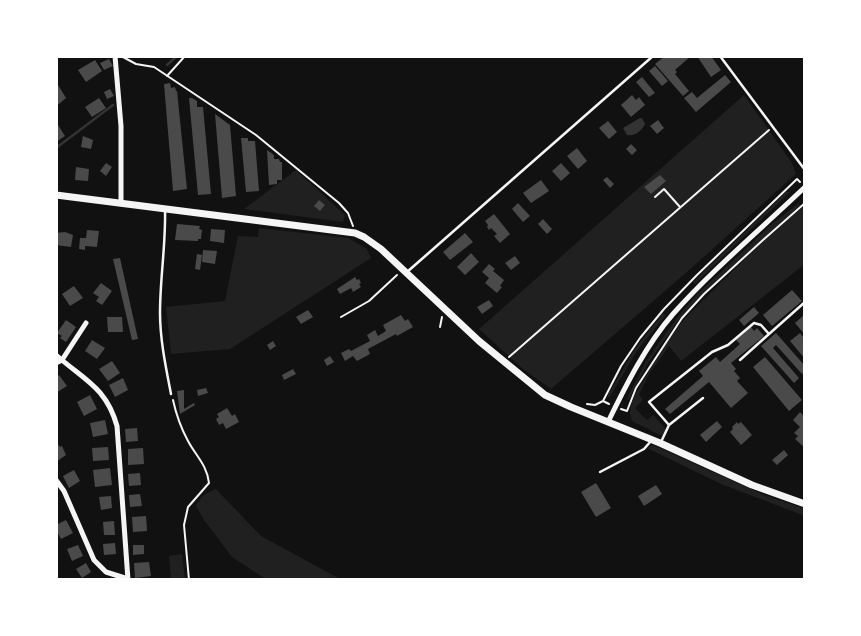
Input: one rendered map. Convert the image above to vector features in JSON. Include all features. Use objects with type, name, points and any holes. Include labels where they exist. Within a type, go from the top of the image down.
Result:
[{"type":"street","points":[[117,56],[121,126],[121,203]]},
{"type":"street","points":[[608,422],[647,351],[672,315],[701,285],[805,188]]},
{"type":"street","points":[[56,196],[355,233],[381,249],[505,363],[545,395],[660,443],[752,485],[805,504]]},
{"type":"street","points":[[59,362],[86,323]]},
{"type":"street","points":[[56,355],[59,362],[93,385],[102,394],[112,410],[116,426],[128,579],[106,572],[94,560],[67,499],[56,480]]},
{"type":"lane","points":[[404,271],[654,56]]},
{"type":"lane","points":[[720,56],[805,170]]},
{"type":"lane","points":[[165,208],[160,316],[165,363],[171,394]]},
{"type":"lane","points":[[740,360],[805,302]]},
{"type":"lane","points":[[669,425],[649,402],[712,352],[728,346],[754,323],[761,325],[769,334]]},
{"type":"lane","points":[[660,443],[664,439],[669,425],[703,398]]},
{"type":"lane","points":[[600,472],[644,449],[652,440]]},
{"type":"path","points":[[117,56],[136,64],[154,67],[256,135],[304,173],[348,213],[352,219],[355,233]]},
{"type":"path","points":[[167,76],[185,56]]},
{"type":"path","points":[[505,363],[509,356],[773,126]]},
{"type":"path","points":[[654,197],[664,189],[680,207]]},
{"type":"path","points":[[627,411],[636,388],[682,318],[704,294],[805,203]]},
{"type":"path","points":[[341,317],[369,301],[404,271]]},
{"type":"path","points":[[440,327],[446,310]]},
{"type":"path","points":[[171,394],[182,429],[200,457],[209,483],[188,507],[184,525],[189,580]]},
{"type":"shaded area","points":[[744,95],[792,163],[796,174],[687,272],[551,389],[524,370],[479,329]]},
{"type":"shaded area","points":[[642,118],[645,124],[642,129],[635,134],[627,135],[623,128]]},
{"type":"shaded area","points":[[296,170],[345,215],[343,222],[244,209]]},
{"type":"shaded area","points":[[786,192],[790,192],[695,284],[693,282]]},
{"type":"shaded area","points":[[799,203],[800,205],[698,299],[678,321],[648,363],[629,399],[626,400],[646,361],[695,296],[773,223]]},
{"type":"shaded area","points":[[805,207],[805,264],[681,361],[669,346],[649,374],[639,395],[643,400],[635,408],[647,420],[653,415],[664,427],[665,431],[662,436],[632,421],[631,405],[636,393],[666,343],[685,318],[756,248],[799,210]]},
{"type":"shaded area","points":[[259,228],[348,238],[367,249],[371,258],[230,349],[171,354],[166,307],[225,301],[238,236],[258,237]]},
{"type":"shaded area","points":[[663,313],[666,315],[637,351],[609,398],[608,395],[634,350]]},
{"type":"shaded area","points":[[653,445],[764,495],[805,509],[805,516],[721,484],[647,448]]},
{"type":"shaded area","points":[[216,489],[261,536],[342,580],[267,580],[232,557],[204,520],[196,506],[202,497]]},
{"type":"shaded area","points":[[182,554],[185,580],[171,580],[169,556]]},
{"type":"building","points":[[665,56],[691,56],[675,70],[677,72],[675,74],[689,91],[683,96],[655,64]]},
{"type":"building","points":[[697,56],[711,56],[721,70],[711,77]]},
{"type":"building","points":[[109,59],[113,66],[104,70],[100,63]]},
{"type":"building","points":[[95,60],[102,71],[86,82],[78,70]]},
{"type":"building","points":[[655,66],[668,81],[662,86],[649,71]]},
{"type":"building","points":[[725,75],[731,82],[696,112],[684,98],[692,92],[697,98]]},
{"type":"building","points":[[642,77],[655,93],[649,97],[636,82]]},
{"type":"building","points":[[170,83],[171,88],[175,87],[177,91],[187,189],[173,191],[164,84]]},
{"type":"building","points":[[58,85],[66,98],[59,104],[56,103],[56,87]]},
{"type":"building","points":[[110,89],[114,96],[107,99],[104,92]]},
{"type":"building","points":[[632,95],[636,100],[639,97],[645,105],[631,117],[621,105]]},
{"type":"building","points":[[99,98],[106,108],[92,117],[85,107]]},
{"type":"building","points":[[189,98],[197,101],[197,107],[203,107],[211,194],[198,195]]},
{"type":"building","points":[[215,114],[230,125],[236,196],[222,198]]},
{"type":"building","points":[[658,120],[664,128],[657,134],[650,126]]},
{"type":"building","points":[[608,121],[617,132],[609,139],[599,128]]},
{"type":"building","points":[[58,125],[65,136],[56,142],[56,126]]},
{"type":"building","points":[[83,136],[93,140],[91,149],[81,147]]},
{"type":"building","points":[[241,138],[255,141],[259,191],[246,192]]},
{"type":"building","points":[[631,144],[637,150],[632,155],[626,149]]},
{"type":"building","points":[[577,148],[587,161],[578,169],[567,156]]},
{"type":"building","points":[[267,150],[274,155],[274,159],[279,159],[282,162],[282,180],[277,180],[277,184],[269,185]]},
{"type":"building","points":[[106,163],[112,167],[106,176],[100,171]]},
{"type":"building","points":[[561,163],[570,173],[561,181],[552,171]]},
{"type":"building","points":[[76,167],[89,169],[88,181],[75,180]]},
{"type":"building","points":[[660,175],[666,181],[651,194],[644,187]]},
{"type":"building","points":[[607,177],[614,184],[610,188],[603,180]]},
{"type":"building","points":[[541,180],[549,191],[531,203],[523,193]]},
{"type":"building","points":[[319,200],[325,205],[320,211],[314,206]]},
{"type":"building","points":[[518,203],[530,216],[523,222],[512,209]]},
{"type":"building","points":[[494,214],[510,234],[500,243],[494,236],[497,234],[491,228],[489,230],[485,221]]},
{"type":"building","points":[[543,219],[552,229],[547,234],[538,224]]},
{"type":"building","points":[[177,224],[200,226],[199,229],[202,230],[201,239],[198,239],[198,241],[175,240]]},
{"type":"building","points":[[211,229],[225,230],[224,243],[210,241]]},
{"type":"building","points":[[87,230],[99,231],[97,247],[85,246],[85,250],[79,249],[80,238],[86,238]]},
{"type":"building","points":[[65,232],[73,235],[71,247],[56,245],[56,233]]},
{"type":"building","points":[[465,233],[473,242],[450,260],[443,252]]},
{"type":"building","points":[[203,250],[217,251],[215,264],[202,262]]},
{"type":"building","points":[[471,253],[479,262],[465,275],[457,267]]},
{"type":"building","points":[[197,254],[202,255],[200,270],[195,269]]},
{"type":"building","points":[[515,256],[520,263],[511,270],[505,263]]},
{"type":"building","points":[[120,258],[138,339],[132,340],[113,259]]},
{"type":"building","points":[[489,264],[495,269],[493,271],[504,280],[500,286],[502,287],[497,293],[485,283],[489,278],[482,272]]},
{"type":"building","points":[[355,277],[357,280],[359,279],[361,287],[353,292],[351,288],[340,294],[337,289]]},
{"type":"building","points":[[101,283],[112,291],[102,305],[96,301],[99,297],[93,293]]},
{"type":"building","points":[[74,286],[83,298],[70,306],[62,294]]},
{"type":"building","points":[[792,290],[802,301],[772,326],[763,315]]},
{"type":"building","points":[[489,300],[493,306],[482,314],[477,307]]},
{"type":"building","points":[[754,307],[759,313],[744,326],[739,320]]},
{"type":"building","points":[[308,310],[313,317],[301,324],[296,317]]},
{"type":"building","points":[[805,314],[805,335],[795,323]]},
{"type":"building","points":[[401,315],[405,321],[408,319],[413,327],[368,349],[370,354],[357,361],[353,356],[345,361],[341,353],[349,349],[351,351],[370,341],[367,335],[375,330],[378,336],[386,331],[383,325]]},
{"type":"building","points":[[107,317],[122,317],[123,332],[108,332]]},
{"type":"building","points":[[66,320],[76,327],[66,342],[57,333]]},
{"type":"building","points":[[751,327],[754,331],[757,328],[764,336],[731,363],[736,369],[734,371],[740,378],[737,381],[748,393],[731,408],[709,382],[670,414],[665,409],[703,376],[699,371],[716,357],[720,362],[740,344],[736,340]]},
{"type":"building","points":[[776,333],[805,366],[805,371],[802,374],[776,345],[773,348],[799,378],[794,383],[761,346]]},
{"type":"building","points":[[800,333],[805,339],[805,359],[790,341]]},
{"type":"building","points":[[92,340],[105,348],[97,359],[85,351]]},
{"type":"building","points":[[273,341],[276,346],[270,350],[267,345]]},
{"type":"building","points":[[330,356],[334,362],[327,366],[324,360]]},
{"type":"building","points":[[765,357],[802,400],[789,411],[753,367]]},
{"type":"building","points":[[112,361],[120,373],[108,381],[99,369]]},
{"type":"building","points":[[293,369],[296,374],[284,380],[282,375]]},
{"type":"building","points":[[59,375],[67,386],[56,393],[56,376]]},
{"type":"building","points":[[123,378],[128,390],[115,397],[109,385]]},
{"type":"building","points":[[206,388],[208,393],[198,396],[197,390]]},
{"type":"building","points":[[184,390],[184,409],[194,403],[195,405],[180,414],[177,391]]},
{"type":"building","points":[[90,395],[97,409],[84,416],[77,402]]},
{"type":"building","points":[[227,408],[232,416],[235,414],[239,422],[226,429],[223,423],[219,425],[216,419],[219,417],[217,414]]},
{"type":"building","points":[[800,412],[805,417],[805,448],[795,439],[798,436],[794,433],[800,427],[793,420]]},
{"type":"building","points":[[105,420],[108,434],[93,437],[90,423]]},
{"type":"building","points":[[717,421],[722,427],[706,442],[700,435]]},
{"type":"building","points":[[737,422],[738,424],[741,422],[752,435],[741,445],[730,432]]},
{"type":"building","points":[[137,428],[138,441],[126,442],[125,429]]},
{"type":"building","points":[[56,442],[60,447],[62,446],[66,455],[56,462]]},
{"type":"building","points":[[108,447],[109,460],[93,461],[92,448]]},
{"type":"building","points":[[143,448],[144,464],[128,465],[128,449]]},
{"type":"building","points":[[784,450],[788,455],[777,465],[772,460]]},
{"type":"building","points":[[110,468],[112,485],[95,487],[93,470]]},
{"type":"building","points":[[74,470],[80,481],[69,488],[63,476]]},
{"type":"building","points":[[140,473],[141,485],[129,486],[128,474]]},
{"type":"building","points":[[596,483],[611,508],[596,517],[581,492]]},
{"type":"building","points":[[656,485],[662,494],[644,506],[638,496]]},
{"type":"building","points":[[140,494],[142,506],[130,507],[129,495]]},
{"type":"building","points":[[111,496],[112,508],[101,510],[99,497]]},
{"type":"building","points":[[146,516],[147,531],[133,532],[132,517]]},
{"type":"building","points":[[66,520],[73,533],[61,539],[56,525]]},
{"type":"building","points":[[114,521],[115,535],[104,535],[103,522]]},
{"type":"building","points":[[115,543],[116,554],[104,555],[103,544]]},
{"type":"building","points":[[78,545],[83,556],[72,561],[67,549]]},
{"type":"building","points":[[133,545],[144,545],[144,554],[133,555]]},
{"type":"building","points":[[149,562],[151,576],[135,578],[134,563]]},
{"type":"building","points":[[86,563],[91,572],[82,578],[76,569]]},
{"type":"waterway","points":[[167,65],[177,56]]},
{"type":"waterway","points":[[56,148],[113,105]]}]
